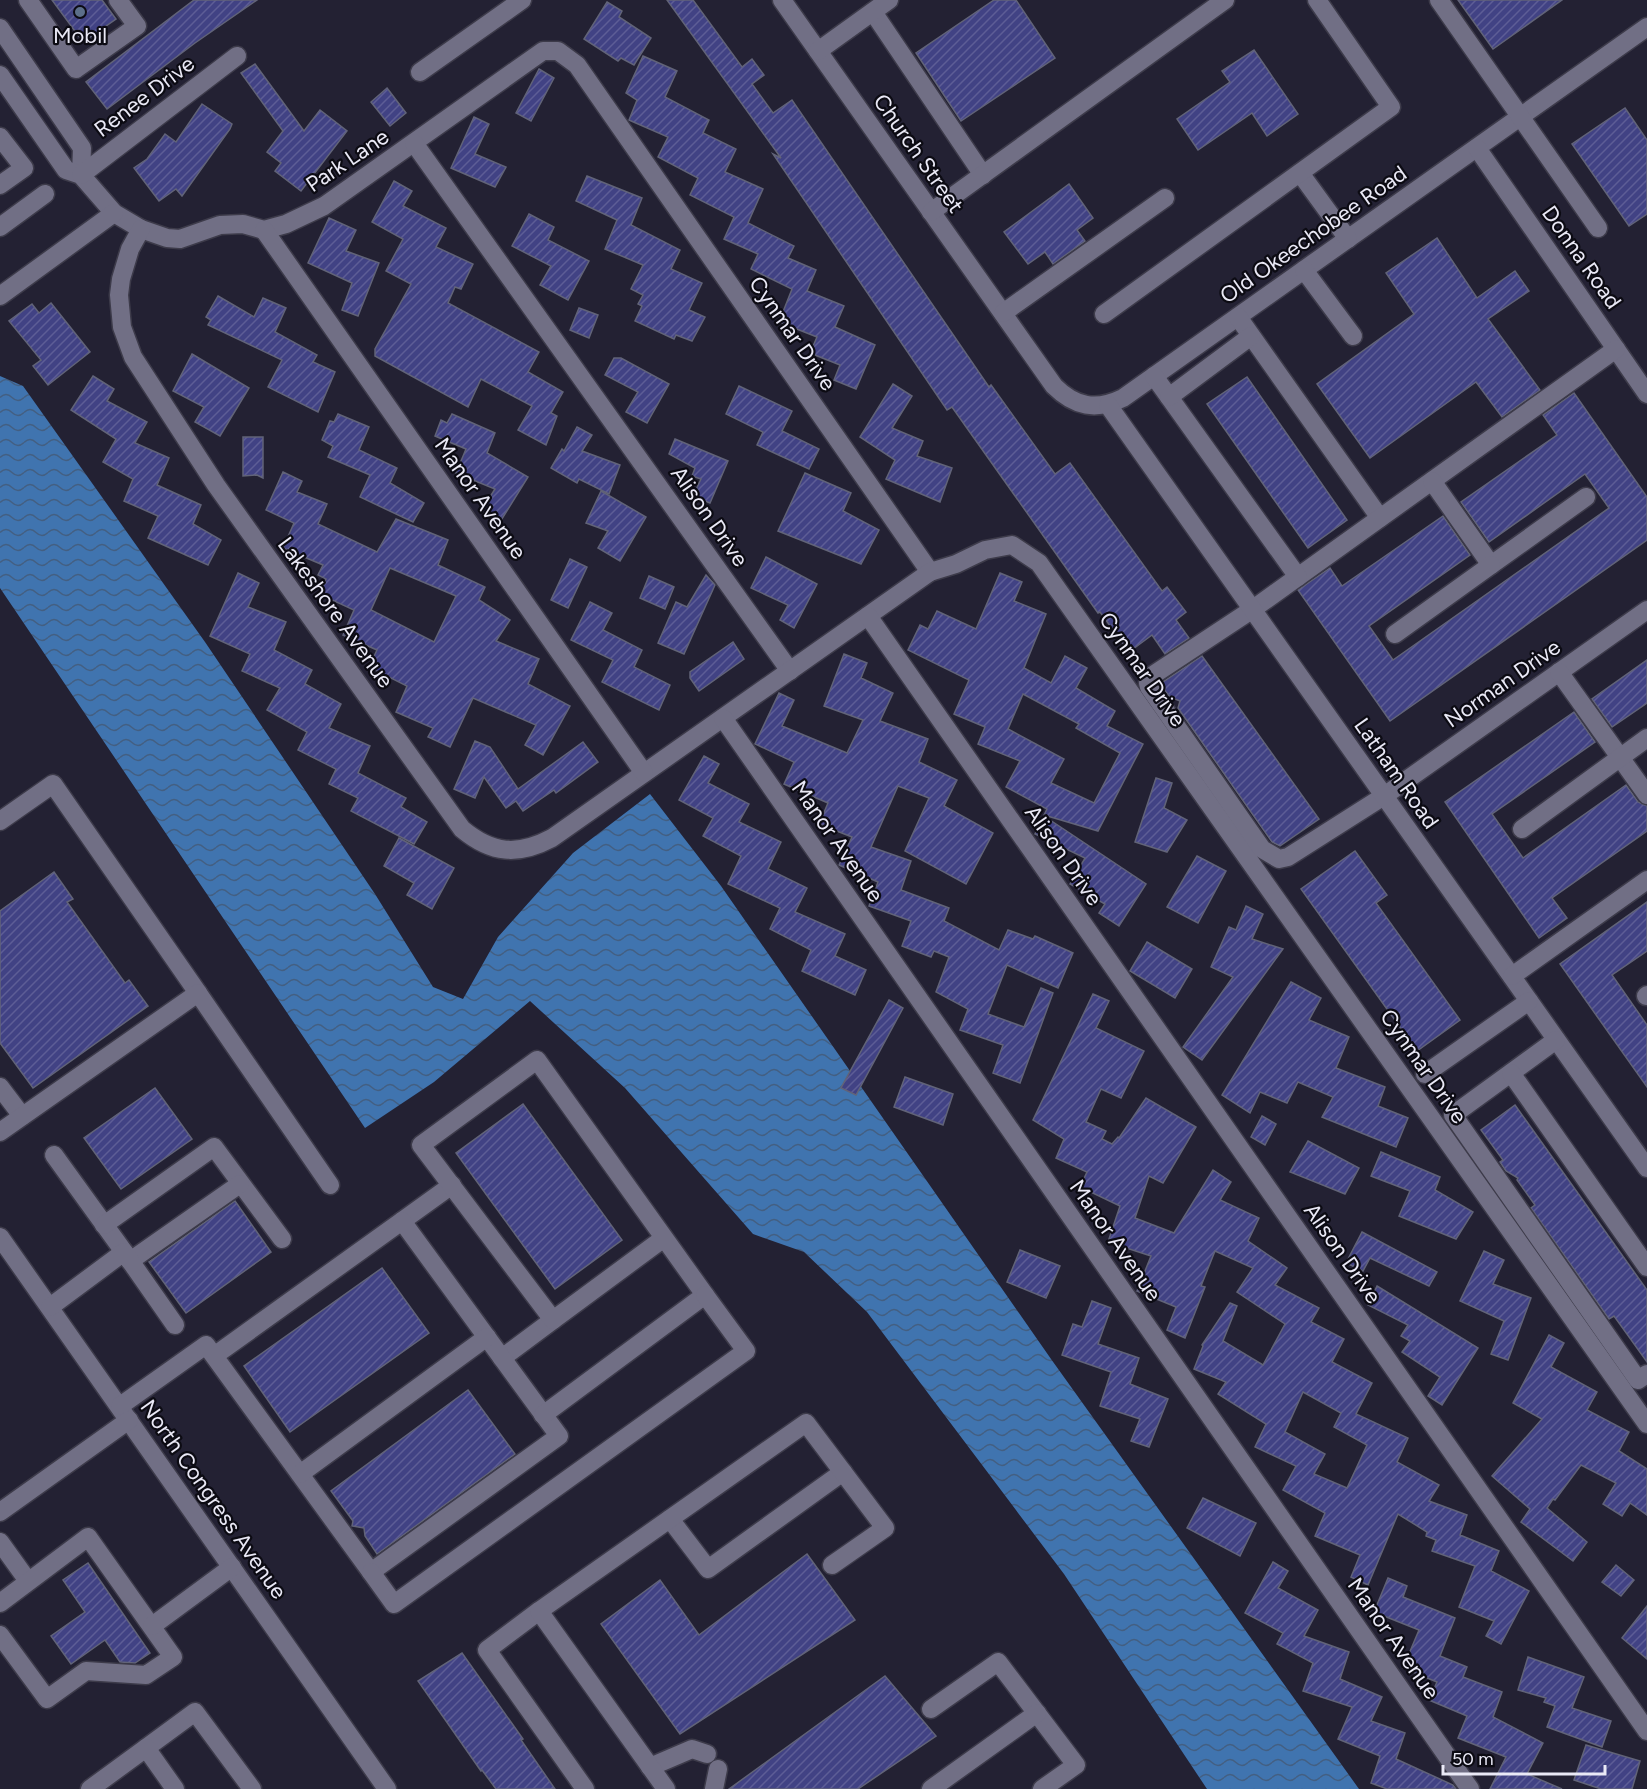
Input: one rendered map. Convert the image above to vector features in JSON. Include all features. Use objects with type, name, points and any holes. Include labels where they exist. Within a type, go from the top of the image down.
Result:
[{"type":"street","points":[[28,0],[76,69],[136,26],[118,0]]},
{"type":"street","points":[[420,72],[522,0]]},
{"type":"street","name":"Church Street","points":[[782,0],[1054,386],[1065,397],[1079,404],[1108,405]]},
{"type":"street","points":[[818,51],[889,0]]},
{"type":"street","points":[[931,212],[1225,0]]},
{"type":"street","points":[[1104,314],[1390,107],[1317,0]]},
{"type":"street","points":[[1439,0],[1598,228]]},
{"type":"street","points":[[873,12],[983,175]]},
{"type":"street","name":"Old Okeechobee Road","points":[[1108,405],[1123,398],[1647,27]]},
{"type":"street","points":[[0,28],[82,148],[81,175]]},
{"type":"street","name":"Park Lane","points":[[141,229],[167,238],[180,239],[220,225],[243,224],[264,230],[294,221],[324,206],[543,51],[558,51]]},
{"type":"street","name":"Cynmar Drive","points":[[558,51],[577,65],[930,572],[956,564],[984,550],[1012,544],[1039,563],[1647,1424]]},
{"type":"street","name":"Renee Drive","points":[[81,175],[237,56]]},
{"type":"street","points":[[0,75],[66,170],[81,175],[114,213],[141,229]]},
{"type":"street","points":[[0,137],[24,168],[0,185]]},
{"type":"street","name":"Alison Drive","points":[[414,143],[790,671]]},
{"type":"street","name":"Donna Road","points":[[1477,148],[1647,394]]},
{"type":"street","points":[[1300,173],[1348,239]]},
{"type":"street","points":[[0,227],[45,194]]},
{"type":"street","points":[[1003,313],[1165,198]]},
{"type":"street","points":[[0,296],[114,213]]},
{"type":"street","name":"Lakeshore Avenue","points":[[141,229],[130,249],[119,295],[122,327],[133,357],[216,485],[462,830],[482,843],[505,850],[522,850],[537,846],[552,838],[644,773]]},
{"type":"street","name":"Manor Avenue","points":[[264,230],[644,773]]},
{"type":"street","points":[[1304,270],[1353,336]]},
{"type":"street","points":[[1238,317],[1380,518]]},
{"type":"street","points":[[1169,397],[1251,336]]},
{"type":"street","points":[[1253,609],[1616,349]]},
{"type":"street","points":[[1154,376],[1298,577]]},
{"type":"street","name":"Latham Road","points":[[1108,405],[1645,1163]]},
{"type":"street","points":[[1432,481],[1491,565]]},
{"type":"street","points":[[1395,634],[1586,497]]},
{"type":"street","points":[[644,773],[930,572]]},
{"type":"street","name":"Norman Drive","points":[[1253,609],[1150,677],[1148,683],[1262,849],[1279,859],[1288,857],[1384,796],[1647,610]]},
{"type":"street","name":"Alison Drive","points":[[868,616],[1647,1731]]},
{"type":"street","points":[[1559,672],[1647,795]]},
{"type":"street","name":"Manor Avenue","points":[[723,718],[1470,1789]]},
{"type":"street","points":[[1522,829],[1647,738]]},
{"type":"street","points":[[0,821],[53,784],[330,1185]]},
{"type":"street","points":[[1512,976],[1647,880]]},
{"type":"street","points":[[0,1132],[198,993]]},
{"type":"street","points":[[1425,1074],[1529,1001]]},
{"type":"street","points":[[1556,1040],[1453,1114],[1638,1380],[1647,1374]]},
{"type":"street","points":[[2,1507],[125,1413],[206,1345],[394,1604],[746,1351],[537,1060],[421,1145],[553,1320]]},
{"type":"street","points":[[1511,1073],[1647,1267]]},
{"type":"street","points":[[0,1087],[22,1116]]},
{"type":"street","points":[[104,1225],[214,1147],[282,1239]]},
{"type":"street","points":[[54,1155],[175,1325]]},
{"type":"street","points":[[50,1307],[240,1184]]},
{"type":"street","points":[[214,1356],[452,1185]]},
{"type":"street","points":[[371,1572],[559,1436],[402,1221]]},
{"type":"street","name":"North Congress Avenue","points":[[0,1237],[387,1789]]},
{"type":"street","points":[[502,1358],[664,1238]]},
{"type":"street","points":[[543,1415],[705,1295]]},
{"type":"street","points":[[300,1474],[487,1337]]},
{"type":"street","points":[[585,1789],[487,1650],[806,1423],[885,1528],[832,1564]]},
{"type":"street","points":[[670,1519],[708,1569],[843,1472]]},
{"type":"street","points":[[0,1603],[88,1537],[173,1657],[146,1675],[86,1671],[47,1699],[0,1635]]},
{"type":"street","points":[[0,1542],[28,1581]]},
{"type":"street","points":[[152,1626],[232,1567]]},
{"type":"street","points":[[539,1611],[666,1789]]},
{"type":"street","points":[[931,1709],[998,1662],[1076,1765],[1042,1789]]},
{"type":"street","points":[[90,1789],[195,1712],[252,1789]]},
{"type":"street","points":[[931,1789],[1037,1713]]},
{"type":"street","points":[[146,1748],[176,1789]]},
{"type":"street","points":[[650,1767],[692,1749],[706,1754]]},
{"type":"street","points":[[714,1789],[718,1769]]},
{"type":"water","points":[[0,376],[23,386],[205,642],[375,894],[433,987],[463,999],[498,937],[573,853],[650,794],[721,886],[1051,1359],[1359,1789],[1207,1789],[1064,1574],[867,1312],[804,1252],[753,1234],[625,1088],[530,1001],[434,1082],[365,1128],[0,588]]},
{"type":"building","points":[[52,0],[102,0],[116,19],[83,42]]},
{"type":"building","points":[[194,0],[257,0],[107,109],[86,82]]},
{"type":"building","points":[[667,0],[693,0],[742,67],[752,59],[764,75],[752,84],[773,113],[792,100],[989,387],[991,385],[1055,474],[1070,463],[1162,591],[1167,587],[1186,612],[1176,620],[1189,638],[1165,654],[1152,635],[1129,652],[1100,612],[1098,613],[952,407],[947,410],[773,154],[781,158]]},
{"type":"building","points":[[994,0],[1016,0],[1055,58],[961,121],[916,53]]},
{"type":"building","points":[[1458,0],[1562,0],[1493,49]]},
{"type":"building","points":[[607,2],[622,11],[619,17],[651,38],[634,65],[621,58],[618,61],[584,39]]},
{"type":"building","points":[[1254,50],[1298,114],[1267,136],[1252,113],[1198,150],[1177,119],[1230,82],[1222,71]]},
{"type":"building","points":[[643,56],[677,71],[665,97],[709,120],[703,133],[736,149],[725,172],[763,189],[748,223],[794,246],[788,258],[816,270],[807,291],[844,306],[835,327],[875,345],[856,389],[834,380],[840,365],[810,353],[817,337],[779,322],[792,289],[751,269],[758,254],[724,239],[734,217],[690,195],[698,178],[658,157],[668,137],[629,120],[637,100],[626,93]]},
{"type":"building","points":[[255,64],[304,131],[320,110],[347,131],[301,191],[275,171],[281,163],[267,152],[283,131],[241,73]]},
{"type":"building","points":[[539,69],[554,78],[531,121],[516,113]]},
{"type":"building","points":[[387,88],[406,113],[390,126],[371,102]]},
{"type":"building","points":[[202,104],[232,124],[230,129],[182,196],[176,189],[159,201],[134,168],[147,159],[165,134],[176,142]]},
{"type":"building","points":[[1625,108],[1647,140],[1647,214],[1629,226],[1572,144]]},
{"type":"building","points":[[474,117],[489,124],[475,154],[506,167],[495,187],[451,168]]},
{"type":"building","points":[[587,176],[642,198],[631,225],[680,250],[671,269],[702,283],[689,310],[705,317],[692,341],[676,335],[674,339],[635,321],[642,306],[638,304],[643,295],[631,289],[643,265],[605,249],[617,220],[576,201]]},
{"type":"building","points":[[394,181],[412,191],[403,206],[446,228],[436,247],[473,264],[461,289],[455,287],[448,303],[539,352],[528,372],[563,392],[551,413],[557,416],[546,445],[518,430],[532,406],[481,379],[468,407],[375,356],[375,349],[411,284],[386,271],[403,239],[372,222]]},
{"type":"building","points":[[1069,184],[1093,218],[1077,230],[1085,241],[1053,264],[1045,252],[1028,264],[1004,232]]},
{"type":"building","points":[[529,214],[554,227],[548,240],[589,261],[568,300],[540,285],[551,266],[512,246]]},
{"type":"building","points":[[329,218],[356,230],[346,251],[379,263],[358,316],[342,310],[352,283],[308,263]]},
{"type":"building","points":[[1437,238],[1477,298],[1515,271],[1529,291],[1488,319],[1540,390],[1502,417],[1476,382],[1370,458],[1317,384],[1414,314],[1386,273]]},
{"type":"building","points":[[218,296],[254,317],[263,298],[286,308],[275,332],[317,355],[313,362],[335,372],[318,412],[268,387],[282,360],[208,325],[211,320],[206,317]]},
{"type":"building","points":[[51,303],[90,352],[48,385],[33,366],[41,360],[9,321],[32,304],[39,313]]},
{"type":"building","points":[[579,308],[598,315],[589,338],[570,330]]},
{"type":"building","points":[[192,354],[249,388],[220,436],[195,422],[204,407],[173,391]]},
{"type":"building","points":[[614,358],[621,358],[669,384],[647,423],[626,412],[638,392],[605,375]]},
{"type":"building","points":[[93,376],[114,389],[107,401],[147,422],[135,443],[169,458],[157,485],[201,505],[193,524],[221,540],[208,565],[148,538],[158,516],[124,501],[133,479],[103,462],[116,439],[71,410]]},
{"type":"building","points":[[1247,377],[1347,520],[1308,548],[1207,404]]},
{"type":"building","points":[[893,384],[912,396],[892,428],[923,441],[917,456],[952,468],[940,502],[886,479],[895,460],[860,437]]},
{"type":"building","points":[[739,386],[792,411],[782,431],[819,449],[809,469],[757,445],[763,432],[726,414]]},
{"type":"building","points":[[1574,393],[1647,497],[1647,540],[1390,721],[1298,590],[1330,568],[1342,586],[1443,516],[1470,555],[1369,626],[1393,660],[1609,508],[1585,474],[1489,542],[1461,502],[1557,435],[1543,415]]},
{"type":"building","points":[[338,414],[369,427],[359,450],[397,468],[390,483],[424,503],[413,522],[360,497],[370,475],[328,457],[333,446],[322,440],[330,421],[334,422]]},
{"type":"building","points":[[452,414],[495,433],[487,453],[528,477],[500,522],[481,511],[495,489],[456,473],[466,449],[435,436],[441,420],[447,423]]},
{"type":"building","points":[[577,427],[592,435],[582,451],[620,465],[609,494],[579,479],[577,483],[551,468],[562,449],[564,451]]},
{"type":"building","points":[[243,437],[263,437],[263,478],[257,475],[243,476]]},
{"type":"building","points":[[675,439],[728,461],[710,503],[693,496],[701,479],[692,476],[695,468],[669,454]]},
{"type":"building","points":[[283,472],[302,481],[297,492],[327,504],[318,524],[377,552],[396,519],[448,540],[438,565],[485,587],[479,600],[510,620],[496,641],[539,659],[528,684],[570,706],[543,755],[525,745],[536,725],[473,698],[450,747],[428,737],[433,728],[396,712],[407,686],[369,667],[377,650],[343,635],[354,610],[319,594],[326,579],[318,575],[323,565],[283,548],[294,523],[266,510]],"holes":[[[390,568],[456,596],[434,642],[371,610]]]},
{"type":"building","points":[[805,473],[851,493],[843,511],[879,530],[861,564],[778,531]]},
{"type":"building","points":[[601,491],[646,517],[620,561],[598,548],[608,531],[586,523]]},
{"type":"building","points":[[766,557],[817,584],[794,628],[780,620],[788,605],[751,588]]},
{"type":"building","points":[[570,559],[587,567],[568,608],[551,600]]},
{"type":"building","points":[[238,573],[259,583],[248,607],[286,622],[274,650],[312,670],[305,684],[341,704],[329,728],[370,746],[358,773],[406,798],[401,807],[427,822],[414,844],[351,811],[358,798],[329,784],[336,769],[298,750],[307,732],[267,710],[280,688],[242,671],[250,654],[210,636]]},
{"type":"building","points":[[1000,573],[1022,582],[1014,601],[1046,614],[1024,668],[1051,683],[1065,656],[1087,668],[1076,688],[1115,711],[1107,726],[1143,744],[1098,831],[1044,815],[1047,809],[1006,787],[1020,761],[978,744],[985,727],[954,714],[969,680],[908,650],[920,625],[928,629],[937,611],[976,629]],"holes":[[[1023,694],[1079,724],[1076,728],[1120,753],[1094,803],[1051,783],[1064,759],[1008,729]]]},
{"type":"building","points":[[706,575],[715,585],[684,654],[658,643],[676,602],[687,607]]},
{"type":"building","points":[[649,576],[674,587],[665,609],[640,598]]},
{"type":"building","points":[[590,602],[612,613],[603,630],[642,650],[634,667],[670,685],[659,710],[602,682],[613,660],[571,640]]},
{"type":"building","points":[[733,642],[744,659],[699,691],[690,678],[690,672]]},
{"type":"building","points":[[844,654],[867,663],[861,678],[893,693],[880,721],[928,739],[919,762],[957,780],[944,806],[993,833],[966,884],[905,851],[929,798],[898,786],[871,847],[911,861],[901,890],[949,908],[944,921],[999,950],[1008,930],[1033,939],[1035,936],[1073,953],[1058,988],[1007,965],[988,1014],[1024,1027],[1041,988],[1053,993],[1020,1083],[993,1073],[1003,1045],[960,1030],[968,1009],[936,992],[949,957],[934,951],[931,957],[902,946],[911,921],[869,906],[878,882],[839,865],[852,837],[819,824],[828,803],[784,784],[794,762],[755,744],[779,693],[794,700],[782,726],[847,753],[863,720],[824,706]]},
{"type":"building","points":[[1202,656],[1319,819],[1280,846],[1272,842],[1178,708],[1180,701],[1170,697],[1160,684]]},
{"type":"building","points":[[1647,660],[1647,703],[1612,727],[1592,699]]},
{"type":"building","points":[[1574,712],[1595,742],[1492,814],[1523,858],[1626,785],[1638,802],[1647,806],[1647,831],[1552,898],[1567,918],[1539,938],[1445,802]]},
{"type":"building","points":[[475,741],[490,747],[518,789],[583,742],[598,762],[556,793],[554,790],[523,811],[516,801],[506,808],[484,777],[475,798],[454,789]]},
{"type":"building","points":[[704,756],[719,764],[708,783],[749,804],[739,822],[781,842],[768,869],[807,888],[795,912],[845,934],[835,956],[866,970],[855,995],[802,971],[811,950],[770,929],[780,908],[728,884],[741,856],[703,836],[713,818],[679,800]]},
{"type":"building","points":[[1156,778],[1172,783],[1164,808],[1187,820],[1167,852],[1135,842]]},
{"type":"building","points":[[1044,816],[1146,884],[1119,926],[1099,913],[1105,904],[1070,884],[1085,858],[1035,834]]},
{"type":"building","points":[[399,838],[454,868],[432,909],[407,895],[414,883],[384,866]]},
{"type":"building","points":[[1355,851],[1387,895],[1376,903],[1460,1020],[1417,1051],[1301,889]]},
{"type":"building","points":[[1197,856],[1226,871],[1198,923],[1167,907]]},
{"type":"building","points":[[54,872],[73,899],[67,902],[125,983],[129,980],[148,1006],[33,1088],[0,1043],[0,911]]},
{"type":"building","points":[[1647,902],[1647,951],[1612,975],[1647,1025],[1647,1087],[1560,964]]},
{"type":"building","points":[[1246,906],[1263,914],[1252,939],[1283,949],[1202,1060],[1183,1047],[1233,977],[1211,967],[1229,927],[1236,930]]},
{"type":"building","points":[[1147,942],[1192,969],[1175,998],[1130,971]]},
{"type":"building","points":[[1291,982],[1321,998],[1309,1020],[1349,1037],[1336,1068],[1385,1087],[1378,1106],[1408,1118],[1396,1147],[1322,1117],[1333,1097],[1298,1082],[1287,1103],[1260,1092],[1250,1113],[1222,1095]]},
{"type":"building","points":[[1093,994],[1109,1001],[1096,1028],[1144,1051],[1121,1098],[1101,1089],[1086,1122],[1106,1131],[1102,1139],[1112,1144],[1119,1138],[1146,1098],[1196,1127],[1163,1183],[1149,1176],[1135,1218],[1174,1233],[1213,1170],[1231,1182],[1220,1200],[1259,1218],[1248,1241],[1287,1268],[1275,1285],[1319,1308],[1311,1322],[1344,1339],[1332,1362],[1372,1383],[1356,1414],[1408,1438],[1397,1462],[1439,1485],[1429,1501],[1467,1515],[1460,1535],[1499,1551],[1491,1571],[1529,1591],[1501,1644],[1486,1636],[1494,1621],[1459,1607],[1475,1566],[1432,1551],[1436,1540],[1426,1536],[1427,1532],[1398,1514],[1368,1585],[1351,1577],[1360,1555],[1315,1536],[1325,1513],[1283,1490],[1296,1466],[1255,1447],[1266,1424],[1218,1394],[1226,1382],[1194,1369],[1202,1345],[1230,1303],[1237,1306],[1223,1341],[1263,1365],[1285,1324],[1237,1292],[1253,1268],[1215,1251],[1201,1286],[1205,1287],[1185,1338],[1167,1330],[1176,1307],[1137,1291],[1151,1256],[1108,1242],[1120,1206],[1080,1187],[1087,1172],[1056,1158],[1064,1139],[1033,1120]],"holes":[[[1303,1392],[1341,1413],[1334,1427],[1367,1445],[1347,1488],[1314,1474],[1325,1454],[1285,1432]]]},
{"type":"building","points":[[889,1000],[903,1008],[856,1095],[841,1088]]},
{"type":"building","points":[[905,1077],[953,1094],[943,1125],[894,1107]]},
{"type":"building","points":[[155,1088],[192,1139],[121,1189],[84,1138]]},
{"type":"building","points":[[523,1104],[622,1240],[555,1289],[456,1153]]},
{"type":"building","points":[[1515,1105],[1647,1290],[1647,1362],[1614,1316],[1609,1319],[1531,1208],[1535,1205],[1517,1180],[1518,1178],[1506,1171],[1500,1162],[1503,1160],[1481,1130]]},
{"type":"building","points":[[1262,1116],[1276,1124],[1265,1145],[1251,1137]]},
{"type":"building","points":[[1308,1141],[1359,1168],[1345,1194],[1290,1172]]},
{"type":"building","points":[[1381,1152],[1440,1177],[1435,1190],[1473,1212],[1456,1239],[1399,1216],[1410,1191],[1371,1176]]},
{"type":"building","points":[[235,1201],[271,1252],[186,1313],[149,1262]]},
{"type":"building","points":[[1362,1232],[1437,1272],[1429,1286],[1370,1258],[1363,1271],[1346,1263]]},
{"type":"building","points":[[1020,1250],[1060,1266],[1046,1298],[1007,1282]]},
{"type":"building","points":[[1484,1251],[1504,1260],[1493,1284],[1531,1298],[1508,1360],[1491,1354],[1504,1321],[1460,1301]]},
{"type":"building","points":[[382,1268],[429,1333],[290,1432],[244,1366]]},
{"type":"building","points":[[1377,1286],[1478,1348],[1442,1405],[1428,1396],[1440,1377],[1402,1352],[1410,1341],[1401,1336],[1408,1325],[1368,1305]]},
{"type":"building","points":[[1092,1301],[1111,1308],[1098,1344],[1139,1358],[1130,1384],[1168,1399],[1149,1447],[1131,1441],[1140,1419],[1100,1406],[1111,1372],[1062,1355],[1073,1324],[1082,1327]]},
{"type":"building","points":[[1549,1335],[1564,1343],[1551,1367],[1597,1392],[1587,1410],[1629,1432],[1619,1451],[1647,1469],[1647,1515],[1630,1503],[1622,1516],[1603,1504],[1616,1483],[1581,1465],[1555,1500],[1553,1499],[1547,1508],[1587,1542],[1573,1561],[1521,1522],[1530,1509],[1492,1476],[1542,1419],[1513,1403]]},
{"type":"building","points":[[468,1390],[515,1454],[377,1554],[365,1536],[364,1528],[352,1526],[353,1521],[331,1491]]},
{"type":"building","points":[[1203,1498],[1256,1523],[1240,1556],[1187,1528]]},
{"type":"building","points":[[807,1554],[855,1620],[680,1734],[601,1624],[660,1580],[699,1635]]},
{"type":"building","points":[[1273,1562],[1288,1571],[1278,1588],[1318,1610],[1304,1636],[1349,1652],[1340,1679],[1382,1697],[1371,1721],[1405,1733],[1396,1759],[1453,1785],[1456,1789],[1387,1789],[1371,1783],[1380,1756],[1338,1739],[1352,1707],[1303,1691],[1313,1663],[1277,1644],[1283,1633],[1245,1613]]},
{"type":"building","points":[[88,1563],[150,1653],[135,1663],[120,1662],[105,1640],[71,1664],[51,1636],[85,1612],[63,1580]]},
{"type":"building","points":[[1616,1565],[1634,1580],[1621,1596],[1602,1582]]},
{"type":"building","points":[[1388,1578],[1407,1586],[1403,1597],[1455,1618],[1440,1656],[1467,1667],[1463,1677],[1502,1692],[1493,1717],[1543,1743],[1527,1774],[1562,1789],[1490,1789],[1506,1757],[1458,1738],[1467,1716],[1429,1700],[1437,1682],[1403,1668],[1419,1630],[1374,1612]]},
{"type":"building","points":[[1647,1606],[1647,1659],[1622,1638]]},
{"type":"building","points":[[462,1653],[523,1739],[521,1740],[555,1789],[496,1789],[418,1681]]},
{"type":"building","points":[[1528,1657],[1584,1677],[1572,1708],[1611,1721],[1602,1747],[1547,1727],[1555,1706],[1544,1702],[1546,1698],[1518,1690]]},
{"type":"building","points":[[885,1676],[936,1736],[858,1789],[729,1789]]},
{"type":"building","points":[[1586,1745],[1640,1761],[1632,1789],[1601,1789],[1574,1780]]},
{"type":"place","name":"Mobil","points":[[80,12]]}]
